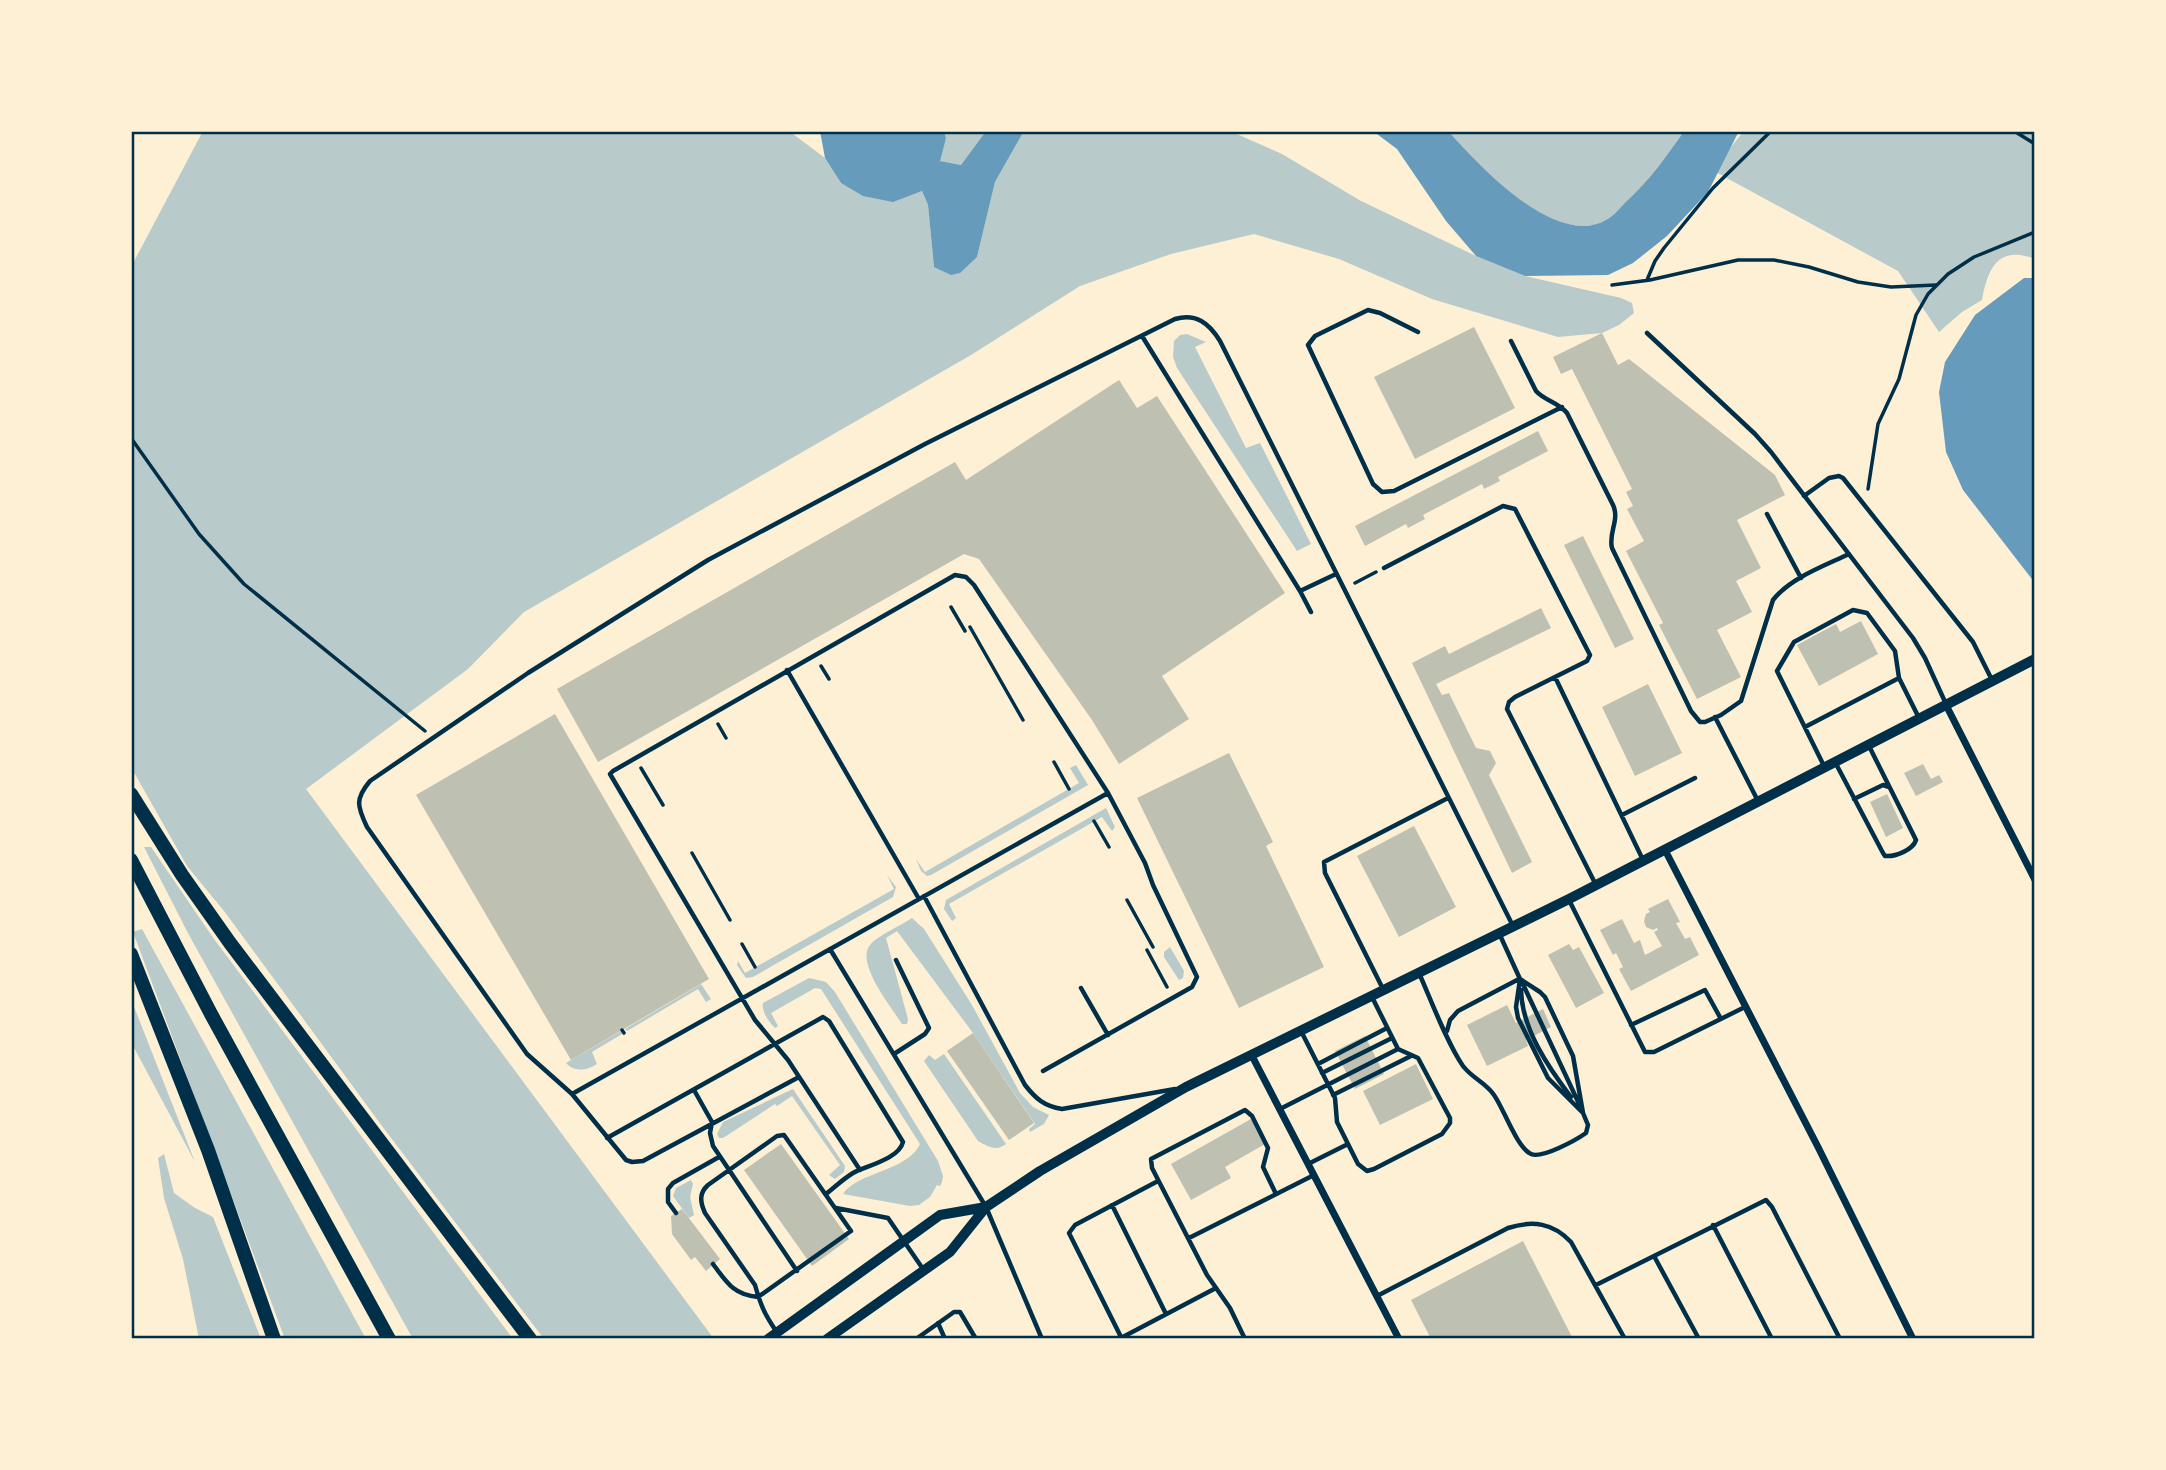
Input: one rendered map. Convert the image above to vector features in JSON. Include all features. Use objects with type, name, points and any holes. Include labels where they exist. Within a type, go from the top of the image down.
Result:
[{"type":"highway","points":[[131,794],[182,875],[230,943],[530,1339]]},
{"type":"highway","points":[[131,860],[211,1014],[389,1339]]},
{"type":"highway","points":[[131,954],[208,1150],[274,1339]]},
{"type":"street","points":[[827,1339],[950,1252],[986,1207],[1040,1171],[1186,1087],[1569,899],[2035,659]]},
{"type":"street","points":[[1946,705],[2035,880]]},
{"type":"street","points":[[1665,850],[1913,1339]]},
{"type":"street","points":[[1251,1054],[1397,1338]]},
{"type":"street","points":[[772,1335],[940,1215],[986,1207]]},
{"type":"lane","points":[[1418,332],[1368,310],[1315,337],[1308,345],[1373,484],[1382,492],[1394,491],[1562,407]]},
{"type":"lane","points":[[799,1077],[637,1162],[626,1160],[572,1094],[527,1054],[366,827],[358,802],[361,791],[370,781],[528,673],[708,560],[925,444],[1185,316],[1200,320],[1213,330],[1514,926]]},
{"type":"lane","points":[[1647,333],[1755,434],[1913,638],[1925,657],[1946,705]]},
{"type":"lane","points":[[1142,336],[1311,612]]},
{"type":"lane","points":[[1511,341],[1536,391],[1540,396],[1562,407],[1616,511],[1612,548],[1691,711],[1700,722],[1715,718],[1741,701],[1773,600],[1801,578],[1849,554]]},
{"type":"lane","points":[[1804,496],[1829,478],[1839,476],[1973,642],[1993,681]]},
{"type":"lane","points":[[1384,568],[1503,506],[1515,509],[1590,655],[1587,661],[1515,697],[1509,702],[1507,709],[1596,885]]},
{"type":"lane","points":[[1767,514],[1801,578]]},
{"type":"lane","points":[[1300,591],[1336,574]]},
{"type":"lane","points":[[860,1170],[799,1077],[759,1026],[610,774],[950,576],[961,575],[974,585],[1108,793],[1145,863],[1196,972],[1196,981],[1192,987],[1043,1071]]},
{"type":"lane","points":[[1868,745],[1916,843],[1891,856],[1882,853],[1854,799],[1805,727],[1777,671],[1794,642],[1853,610],[1867,612],[1895,651],[1899,678],[1919,719]]},
{"type":"lane","points":[[787,670],[922,897],[1025,1085],[1035,1098],[1048,1107],[1062,1109],[1186,1087]]},
{"type":"lane","points":[[1555,677],[1644,861]]},
{"type":"lane","points":[[1805,727],[1899,678]]},
{"type":"lane","points":[[1715,718],[1758,802]]},
{"type":"lane","points":[[1622,815],[1695,778]]},
{"type":"lane","points":[[1854,799],[1883,785],[1888,786],[1891,791]]},
{"type":"lane","points":[[572,1094],[1108,793]]},
{"type":"lane","points":[[1383,989],[1325,873],[1324,862],[1448,798]]},
{"type":"lane","points":[[1569,899],[1643,1049],[1648,1054],[1745,1006]]},
{"type":"lane","points":[[1418,972],[1465,1068],[1490,1089],[1523,1148],[1531,1154],[1546,1153],[1586,1133],[1588,1125],[1499,933]]},
{"type":"lane","points":[[830,949],[986,1207],[1042,1339]]},
{"type":"lane","points":[[894,1054],[929,1030],[895,960]]},
{"type":"lane","points":[[1448,1036],[1448,1024],[1458,1011],[1520,979]]},
{"type":"lane","points":[[1520,979],[1545,997],[1571,1049],[1583,1113]]},
{"type":"lane","points":[[1520,979],[1516,1007],[1518,1017],[1548,1078],[1583,1113]]},
{"type":"lane","points":[[1081,988],[1108,1035]]},
{"type":"lane","points":[[1631,1025],[1705,990],[1721,1018]]},
{"type":"lane","points":[[1300,1030],[1333,1095],[1336,1122],[1358,1164],[1367,1171],[1374,1169],[1448,1129],[1450,1118],[1422,1063],[1398,1049],[1371,995]]},
{"type":"lane","points":[[607,1138],[823,1017],[829,1021],[903,1142],[900,1149],[872,1167],[850,1174],[826,1194]]},
{"type":"lane","points":[[1318,1064],[1387,1028]]},
{"type":"lane","points":[[1322,1073],[1392,1038]]},
{"type":"lane","points":[[1280,1109],[1398,1049]]},
{"type":"lane","points":[[1333,1095],[1412,1055]]},
{"type":"lane","points":[[694,1090],[712,1122],[711,1140],[719,1157],[797,1271]]},
{"type":"lane","points":[[1245,1339],[1150,1164],[1154,1156],[1245,1110],[1252,1116],[1267,1144],[1264,1167],[1276,1194]]},
{"type":"lane","points":[[713,1264],[731,1289],[747,1296],[758,1297],[849,1234],[850,1228],[787,1138],[780,1134],[704,1188],[701,1196],[702,1205],[755,1285],[758,1297],[762,1310],[772,1335]]},
{"type":"lane","points":[[1308,1164],[1348,1144]]},
{"type":"lane","points":[[676,1213],[668,1202],[668,1189],[673,1183],[719,1157]]},
{"type":"lane","points":[[1189,1238],[1314,1175]]},
{"type":"lane","points":[[1158,1181],[1075,1225],[1069,1233],[1120,1338],[1216,1288]]},
{"type":"lane","points":[[1597,1285],[1760,1201],[1769,1201],[1840,1339]]},
{"type":"lane","points":[[1112,1205],[1166,1314]]},
{"type":"lane","points":[[836,1208],[883,1215],[891,1221],[924,1270]]},
{"type":"lane","points":[[1377,1296],[1508,1228],[1521,1223],[1550,1226],[1561,1232],[1580,1255],[1625,1339]]},
{"type":"lane","points":[[1713,1226],[1772,1339]]},
{"type":"lane","points":[[1654,1255],[1699,1339]]},
{"type":"lane","points":[[916,1339],[954,1312],[960,1312],[976,1339]]},
{"type":"lane","points":[[938,1323],[945,1339]]},
{"type":"path","points":[[1647,280],[1660,254],[1713,188],[1771,131]]},
{"type":"path","points":[[2014,131],[2035,144]]},
{"type":"path","points":[[1867,509],[1878,424],[1899,379],[1916,316],[1928,295],[1948,274],[1974,257],[2034,235]]},
{"type":"path","points":[[1612,285],[1738,260],[1774,260],[1858,282],[1891,287],[1938,285]]},
{"type":"path","points":[[131,438],[199,534],[244,584],[433,737]]},
{"type":"path","points":[[1343,589],[1384,568]]},
{"type":"path","points":[[951,607],[965,631]]},
{"type":"path","points":[[970,627],[1023,720]]},
{"type":"path","points":[[636,758],[663,805]]},
{"type":"path","points":[[1054,762],[1069,789]]},
{"type":"path","points":[[1094,821],[1109,847]]},
{"type":"path","points":[[692,853],[730,920]]},
{"type":"path","points":[[1127,900],[1153,947]]},
{"type":"path","points":[[742,944],[755,967]]},
{"type":"path","points":[[1147,950],[1173,998]]},
{"type":"shaded area","points":[[203,131],[789,131],[825,158],[841,183],[893,201],[922,191],[928,205],[934,267],[977,257],[995,182],[1024,131],[1230,131],[1282,154],[1361,201],[1476,256],[1525,276],[1621,298],[1632,303],[1634,313],[1619,325],[1602,333],[1558,337],[1432,299],[1339,259],[1254,234],[1171,254],[1080,286],[971,355],[524,612],[468,669],[306,789],[714,1339],[544,1339],[382,1126],[224,911],[187,866],[131,767],[131,267]]},
{"type":"shaded area","points":[[944,131],[986,131],[961,165],[939,161],[946,138]]},
{"type":"shaded area","points":[[1448,131],[1684,131],[1645,184],[1620,210],[1597,224],[1577,226],[1556,221],[1515,196]]},
{"type":"shaded area","points":[[1744,131],[2035,131],[2035,259],[2012,255],[1997,262],[1988,278],[1982,300],[1962,312],[1939,332],[1898,271],[1712,170]]},
{"type":"shaded area","points":[[1187,334],[1206,342],[1195,347],[1246,448],[1260,443],[1311,544],[1297,551],[1177,368],[1173,357],[1174,341],[1180,335]]},
{"type":"shaded area","points":[[1076,765],[1088,785],[931,875],[927,876],[921,871],[916,859],[925,872],[1079,783],[1070,768]]},
{"type":"shaded area","points":[[1106,808],[1115,827],[1112,831],[1102,817],[949,904],[956,918],[952,921],[944,909],[946,900]]},
{"type":"shaded area","points":[[144,847],[151,847],[214,939],[513,1339],[413,1339],[189,935]]},
{"type":"shaded area","points":[[887,875],[896,887],[893,897],[753,977],[746,978],[737,965],[738,961],[745,973],[894,889]]},
{"type":"shaded area","points":[[912,918],[924,929],[972,1005],[1020,1093],[1033,1107],[1049,1115],[1044,1124],[1030,1132],[1029,1129],[1035,1124],[973,1033],[897,931],[886,938],[908,1019],[907,1024],[902,1024],[884,997],[871,974],[867,953],[873,942]]},
{"type":"shaded area","points":[[142,929],[366,1339],[285,1339],[133,932]]},
{"type":"shaded area","points":[[1170,947],[1184,971],[1183,978],[1179,980],[1164,957],[1164,952]]},
{"type":"shaded area","points":[[809,978],[826,982],[835,992],[938,1161],[943,1176],[942,1182],[930,1197],[919,1205],[910,1206],[843,1194],[859,1181],[905,1160],[920,1144],[821,989],[815,988],[771,1013],[778,1026],[775,1028],[768,1020],[763,1003]]},
{"type":"shaded area","points":[[701,984],[711,999],[706,1002],[698,989],[627,1031],[625,1029]]},
{"type":"shaded area","points":[[131,999],[195,1162],[131,1042]]},
{"type":"shaded area","points":[[621,1031],[622,1034],[592,1052],[597,1064],[577,1069],[566,1063]]},
{"type":"shaded area","points":[[944,1054],[1006,1144],[995,1148],[978,1141],[924,1061],[929,1055],[935,1060]]},
{"type":"shaded area","points":[[793,1089],[845,1166],[844,1172],[835,1179],[829,1175],[840,1165],[792,1096],[723,1138],[719,1138],[717,1134],[723,1122]]},
{"type":"shaded area","points":[[164,1154],[174,1193],[213,1217],[261,1339],[199,1339],[183,1259],[164,1198],[158,1158]]},
{"type":"shaded area","points":[[691,1180],[693,1184],[690,1197],[694,1215],[689,1218],[673,1196],[676,1188]]},
{"type":"water","points":[[820,131],[944,131],[946,138],[940,161],[961,165],[986,131],[1024,131],[995,182],[977,257],[960,273],[951,275],[934,267],[928,205],[922,191],[893,202],[863,196],[841,183],[825,158]]},
{"type":"water","points":[[1373,131],[1448,131],[1498,182],[1520,199],[1542,214],[1564,223],[1586,226],[1606,220],[1617,212],[1650,177],[1684,131],[1739,131],[1708,192],[1667,236],[1633,263],[1608,275],[1525,276],[1476,256],[1446,221],[1397,149]]},
{"type":"water","points":[[2024,278],[2035,278],[2035,583],[1963,490],[1946,452],[1939,392],[1945,362],[1975,315]]},
{"type":"building","points":[[1474,327],[1515,408],[1415,459],[1374,377]]},
{"type":"building","points":[[1602,333],[1618,365],[1629,359],[1775,475],[1785,495],[1737,520],[1761,568],[1736,581],[1752,612],[1717,630],[1741,677],[1697,699],[1659,625],[1663,623],[1626,551],[1644,541],[1627,509],[1633,506],[1626,492],[1632,489],[1572,369],[1561,374],[1553,357]]},
{"type":"building","points":[[1119,380],[1137,408],[1157,396],[1285,593],[1162,676],[1189,719],[1119,764],[1092,720],[979,559],[964,554],[598,762],[557,689],[955,462],[966,480]]},
{"type":"building","points":[[1538,431],[1548,451],[1498,477],[1500,481],[1484,489],[1482,484],[1423,515],[1425,519],[1408,528],[1406,524],[1365,546],[1355,526]]},
{"type":"building","points":[[1583,536],[1634,639],[1615,648],[1564,545]]},
{"type":"building","points":[[1541,608],[1551,628],[1436,684],[1442,695],[1449,693],[1476,748],[1490,751],[1496,763],[1489,775],[1532,862],[1512,873],[1412,663],[1445,646],[1449,654]]},
{"type":"building","points":[[1861,621],[1878,654],[1819,686],[1797,645],[1836,624],[1840,632]]},
{"type":"building","points":[[1648,684],[1682,753],[1635,776],[1602,707]]},
{"type":"building","points":[[555,714],[709,979],[571,1060],[416,795]]},
{"type":"building","points":[[1229,753],[1273,842],[1266,846],[1324,967],[1239,1008],[1137,798]]},
{"type":"building","points":[[1923,764],[1931,779],[1939,775],[1943,782],[1916,796],[1904,773]]},
{"type":"building","points":[[1887,794],[1903,828],[1886,837],[1870,802]]},
{"type":"building","points":[[1414,826],[1456,907],[1399,937],[1357,856]]},
{"type":"building","points":[[1668,899],[1680,922],[1676,923],[1685,939],[1690,937],[1699,955],[1631,991],[1619,969],[1623,967],[1616,953],[1613,955],[1600,930],[1622,919],[1634,943],[1640,940],[1645,955],[1662,946],[1654,932],[1657,928],[1653,930],[1646,927],[1644,921],[1646,914],[1650,912],[1648,909]]},
{"type":"building","points":[[1569,944],[1573,950],[1579,947],[1604,993],[1576,1008],[1548,955]]},
{"type":"building","points":[[1507,1005],[1516,1023],[1543,1009],[1551,1027],[1526,1040],[1528,1046],[1487,1066],[1467,1025]]},
{"type":"building","points":[[973,1033],[1034,1123],[1009,1140],[947,1051]]},
{"type":"building","points":[[1365,1036],[1384,1074],[1355,1089],[1335,1051]]},
{"type":"building","points":[[1416,1064],[1433,1099],[1380,1125],[1363,1091]]},
{"type":"building","points":[[1251,1119],[1265,1144],[1225,1167],[1231,1178],[1191,1200],[1171,1164]]},
{"type":"building","points":[[781,1144],[849,1239],[812,1266],[744,1170]]},
{"type":"building","points":[[682,1209],[720,1259],[706,1271],[695,1257],[691,1260],[672,1234],[671,1216]]},
{"type":"building","points":[[1523,1241],[1573,1339],[1431,1339],[1411,1300]]}]
